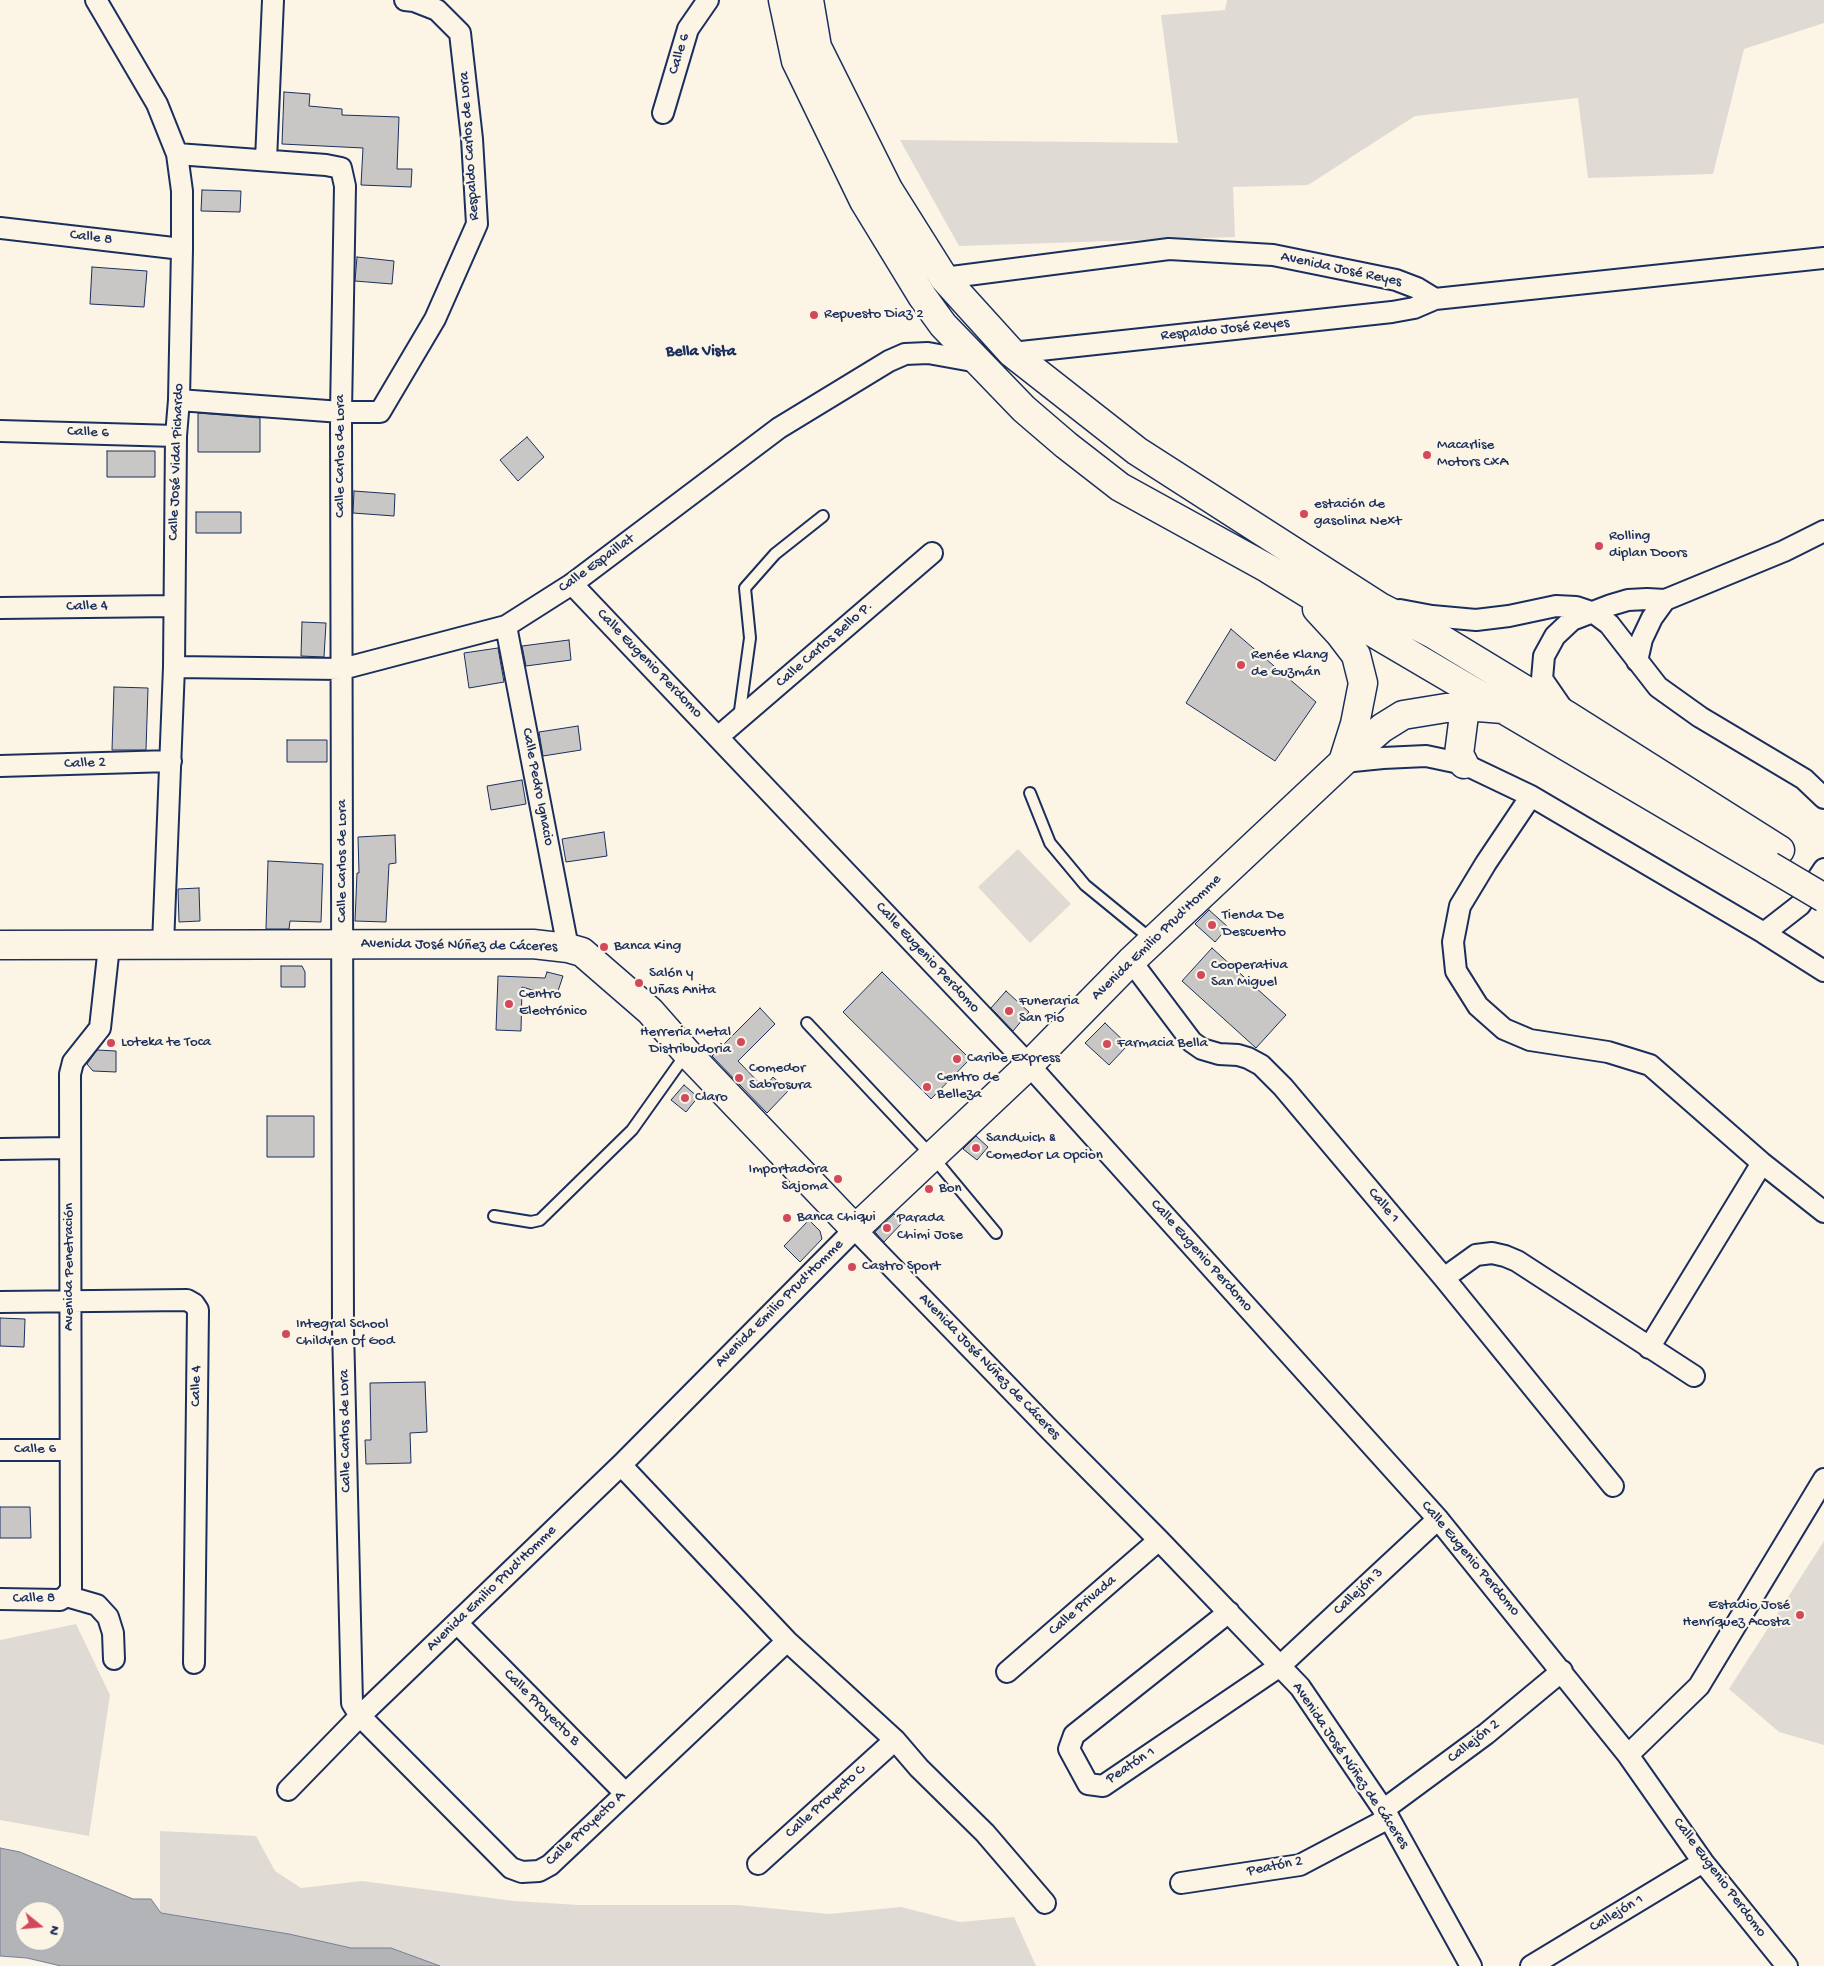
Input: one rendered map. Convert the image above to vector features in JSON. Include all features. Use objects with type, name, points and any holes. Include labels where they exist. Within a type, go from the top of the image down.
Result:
[{"type":"main road","points":[[784,0],[796,61],[864,201],[922,296],[943,325],[978,362],[1031,415],[1066,445],[1120,487],[1267,568],[1503,709],[1775,858],[1824,876]]},
{"type":"main road","points":[[809,0],[817,47],[888,189],[944,278],[1012,353],[1137,451],[1380,607],[1433,634],[1568,716],[1775,858],[1824,898]]},
{"type":"main road","name":"Avenida Emilio Prud'Homme","points":[[1267,568],[1319,611],[1356,655],[1364,683],[1355,724],[1342,762]]},
{"type":"main road","points":[[1464,764],[1459,754],[1465,707]]},
{"type":"main road","name":"Avenida Emilio Prud'Homme","points":[[855,1229],[1029,1065],[1153,940],[1342,762],[1382,728],[1403,715],[1446,708],[1503,709]]},
{"type":"main road","name":"Avenida José Núñez de Cáceres","points":[[0,945],[533,944],[568,948],[582,952],[650,1012],[855,1229]]},
{"type":"street","name":"Calle José Vidal Pichardo","points":[[96,0],[157,104],[177,154],[182,191],[179,400],[176,436],[174,667],[164,944]]},
{"type":"street","points":[[266,160],[273,0]]},
{"type":"street","name":"Respaldo Carlos de Lora","points":[[341,412],[380,412],[435,319],[477,224],[472,139],[460,33],[437,10],[414,1],[405,0]]},
{"type":"street","name":"Calle 6","points":[[663,113],[688,29],[708,0]]},
{"type":"street","name":"Calle Carlos de Lora","points":[[177,154],[326,165],[341,168],[345,186],[341,412],[344,1378],[351,1697],[360,1716]]},
{"type":"street","name":"Calle 8","points":[[0,228],[182,249]]},
{"type":"street","name":"Avenida José Reyes","points":[[944,278],[1169,249],[1273,255],[1396,280],[1417,288],[1436,299]]},
{"type":"street","points":[[1436,299],[1824,258]]},
{"type":"street","name":"Respaldo José Reyes","points":[[1012,353],[1392,312],[1414,308],[1436,299]]},
{"type":"street","name":"Calle Espaillat","points":[[174,667],[342,669],[506,626],[572,584],[780,428],[889,361],[905,354],[928,353],[978,362]]},
{"type":"street","points":[[179,400],[341,412]]},
{"type":"street","name":"Calle 6","points":[[0,431],[176,436]]},
{"type":"street","points":[[1568,716],[1542,679],[1544,656],[1555,636],[1572,620],[1628,600],[1664,600],[1784,551],[1824,531]]},
{"type":"street","name":"Calle Carlos Bello P.","points":[[718,737],[932,553]]},
{"type":"street","name":"Calle Eugenio Perdomo","points":[[572,584],[1029,1065],[1438,1519],[1628,1755],[1703,1862],[1787,1966]]},
{"type":"street","points":[[1637,661],[1642,639],[1652,618],[1664,600]]},
{"type":"street","name":"Calle 4","points":[[0,608],[174,606]]},
{"type":"street","points":[[1380,607],[1432,616],[1476,620],[1509,616],[1556,606],[1576,607],[1594,613],[1609,624],[1658,687],[1700,717],[1804,779],[1824,798]]},
{"type":"street","name":"Calle Pedro Ignacio","points":[[506,626],[568,948]]},
{"type":"street","points":[[1342,762],[1426,756],[1464,764],[1531,796],[1764,933],[1824,971]]},
{"type":"street","name":"Calle 2","points":[[0,766],[171,761]]},
{"type":"street","points":[[1531,796],[1460,906],[1453,942],[1456,971],[1478,1006],[1504,1029],[1530,1040],[1608,1052],[1650,1065],[1762,1163],[1824,1212]]},
{"type":"street","points":[[1764,933],[1800,905],[1824,869]]},
{"type":"street","name":"Avenida Penetración","points":[[66,1596],[71,1589],[72,1573],[70,1450],[72,1300],[69,1148],[70,1074],[73,1062],[100,1028],[109,946]]},
{"type":"street","name":"Calle 1","points":[[1131,961],[1192,1042],[1202,1049],[1219,1054],[1238,1055],[1248,1058],[1261,1065],[1283,1087],[1444,1278],[1613,1486]]},
{"type":"street","points":[[0,1149],[69,1148]]},
{"type":"street","points":[[1650,1348],[1762,1163]]},
{"type":"street","name":"Avenida Emilio Prud'Homme","points":[[288,1790],[360,1716],[621,1465],[855,1229]]},
{"type":"street","name":"Avenida José Núñez de Cáceres","points":[[855,1229],[1300,1687],[1386,1814],[1471,1966]]},
{"type":"street","points":[[1444,1278],[1476,1255],[1492,1253],[1505,1256],[1694,1376]]},
{"type":"street","name":"Calle 4","points":[[0,1302],[187,1300],[194,1304],[198,1310],[194,1664]]},
{"type":"street","name":"Calle 6","points":[[0,1450],[70,1450]]},
{"type":"street","points":[[621,1465],[787,1641],[895,1740],[919,1768],[985,1833],[1046,1904]]},
{"type":"street","points":[[1628,1755],[1699,1686],[1824,1479]]},
{"type":"street","name":"Callejón 3","points":[[1280,1666],[1438,1519]]},
{"type":"street","name":"Calle Privada","points":[[1006,1672],[1159,1540]]},
{"type":"street","points":[[66,1596],[97,1605],[108,1617],[113,1633],[114,1659]]},
{"type":"street","name":"Calle 8","points":[[0,1599],[51,1601],[60,1600],[66,1596]]},
{"type":"street","name":"Peatón 1","points":[[1229,1612],[1074,1735],[1069,1749],[1088,1784],[1103,1786],[1280,1666]]},
{"type":"street","name":"Calle Proyecto B","points":[[457,1623],[625,1793]]},
{"type":"street","name":"Calle Proyecto A","points":[[360,1716],[511,1868],[522,1872],[539,1871],[550,1865],[787,1641]]},
{"type":"street","name":"Callejón 2","points":[[1386,1814],[1562,1671]]},
{"type":"street","name":"Calle Proyecto C","points":[[758,1864],[895,1740]]},
{"type":"street","name":"Peatón 2","points":[[1181,1883],[1300,1865],[1386,1814]]},
{"type":"street","name":"Callejón 1","points":[[1530,1966],[1703,1862]]},
{"type":"lane","points":[[738,719],[750,638],[745,588],[775,554],[823,516]]},
{"type":"lane","points":[[1030,793],[1050,843],[1085,885],[1153,940]]},
{"type":"lane","points":[[807,1023],[932,1156],[996,1233]]},
{"type":"lane","points":[[494,1216],[531,1222],[540,1220],[632,1130],[687,1053]]},
{"type":"shaded area","points":[[1227,0],[1824,0],[1824,23],[1744,49],[1713,174],[1588,178],[1578,98],[1415,116],[1308,185],[1233,187],[1235,237],[959,246],[900,140],[1178,143],[1161,15],[1225,10]]},
{"type":"shaded area","points":[[1018,849],[1071,904],[1030,943],[978,887]]},
{"type":"shaded area","name":"Estadio José Henríquez Acosta","points":[[1824,1541],[1824,1745],[1779,1732],[1729,1689]]},
{"type":"shaded area","points":[[76,1624],[110,1695],[89,1836],[0,1820],[0,1640]]},
{"type":"shaded area","points":[[160,1831],[256,1836],[275,1871],[301,1888],[362,1881],[514,1901],[579,1905],[737,1905],[829,1914],[901,1907],[960,1922],[1014,1917],[1036,1966],[440,1966],[391,1948],[351,1948],[289,1934],[160,1913]]},
{"type":"shaded area","points":[[0,1848],[20,1852],[133,1899],[151,1899],[161,1913],[289,1934],[351,1948],[391,1948],[440,1966],[61,1966],[27,1958],[0,1956]]},
{"type":"building","points":[[284,92],[310,94],[309,106],[342,109],[342,115],[399,117],[397,169],[412,169],[411,187],[361,185],[363,148],[282,144]]},
{"type":"building","points":[[202,190],[241,191],[240,212],[201,211]]},
{"type":"building","points":[[357,257],[394,261],[392,284],[355,281]]},
{"type":"building","points":[[92,267],[147,271],[144,307],[90,304]]},
{"type":"building","points":[[198,413],[260,418],[260,452],[198,452]]},
{"type":"building","points":[[527,437],[544,457],[518,481],[500,460]]},
{"type":"building","points":[[107,451],[155,451],[155,477],[107,477]]},
{"type":"building","points":[[354,491],[395,494],[394,516],[353,513]]},
{"type":"building","points":[[196,512],[241,512],[241,533],[196,533]]},
{"type":"building","points":[[302,622],[326,623],[324,657],[301,656]]},
{"type":"building","name":"Renée Klang de Guzmán","points":[[1231,629],[1316,702],[1275,761],[1186,703]]},
{"type":"building","points":[[569,640],[571,660],[526,666],[522,646]]},
{"type":"building","points":[[498,648],[504,682],[469,688],[464,653]]},
{"type":"building","points":[[114,687],[148,688],[146,750],[112,750]]},
{"type":"building","points":[[578,726],[581,750],[543,756],[539,732]]},
{"type":"building","points":[[287,740],[327,740],[327,762],[287,762]]},
{"type":"building","points":[[522,780],[526,804],[491,810],[487,786]]},
{"type":"building","points":[[604,832],[607,856],[566,862],[562,839]]},
{"type":"building","points":[[395,835],[396,863],[389,864],[386,922],[355,921],[357,873],[359,873],[358,837]]},
{"type":"building","points":[[268,861],[323,864],[321,922],[290,921],[289,929],[266,929]]},
{"type":"building","points":[[199,888],[200,921],[179,922],[178,889]]},
{"type":"building","name":"Tienda De Descuento","points":[[1209,910],[1228,927],[1215,942],[1195,924]]},
{"type":"building","points":[[1212,948],[1286,1015],[1256,1048],[1182,981]]},
{"type":"building","points":[[281,966],[302,966],[305,972],[305,987],[281,987]]},
{"type":"building","name":"Centro Electrónico","points":[[547,972],[563,976],[556,997],[522,987],[521,1031],[496,1030],[498,976],[545,978]]},
{"type":"building","points":[[882,972],[970,1059],[931,1099],[843,1012]]},
{"type":"building","name":"Funeraria San Pio","points":[[1006,991],[1029,1012],[1013,1031],[991,1008]]},
{"type":"building","points":[[760,1008],[775,1024],[738,1061],[764,1088],[773,1077],[788,1091],[767,1113],[712,1056]]},
{"type":"building","name":"Farmacia Bella","points":[[1105,1023],[1128,1045],[1109,1065],[1085,1043]]},
{"type":"building","points":[[97,1050],[116,1051],[116,1072],[93,1071],[87,1064]]},
{"type":"building","name":"Claro","points":[[684,1085],[698,1097],[686,1112],[671,1100]]},
{"type":"building","points":[[267,1116],[314,1116],[314,1157],[267,1157]]},
{"type":"building","name":"Sandwich & Comedor La Opcion","points":[[976,1136],[988,1147],[977,1160],[963,1149]]},
{"type":"building","name":"Parada Chimi Jose","points":[[894,1214],[903,1222],[884,1242],[875,1232]]},
{"type":"building","points":[[809,1220],[820,1231],[822,1239],[800,1262],[784,1246]]},
{"type":"building","points":[[0,1318],[25,1319],[24,1347],[0,1346]]},
{"type":"building","points":[[425,1382],[427,1432],[410,1433],[411,1463],[366,1464],[365,1440],[371,1440],[370,1383]]},
{"type":"building","points":[[0,1507],[30,1507],[31,1538],[0,1538]]},
{"type":"place","name":"Repuesto Diaz 2","points":[[814,315]]},
{"type":"place","name":"Macarlise Motors CxA","points":[[1427,455]]},
{"type":"place","name":"estación de gasolina Next","points":[[1304,514]]},
{"type":"place","name":"Rolling diplan Doors","points":[[1599,546]]},
{"type":"place","name":"Renée Klang de Guzmán","points":[[1241,665]]},
{"type":"place","name":"Tienda De Descuento","points":[[1212,925]]},
{"type":"place","name":"Banca King","points":[[604,947]]},
{"type":"place","name":"Cooperativa San Miguel","points":[[1201,975]]},
{"type":"place","name":"Salón y Uñas Anita","points":[[639,983]]},
{"type":"place","name":"Centro Electrónico","points":[[509,1004]]},
{"type":"place","name":"Funeraria San Pio","points":[[1009,1011]]},
{"type":"place","name":"Herreria Metal Distribudoria","points":[[741,1042]]},
{"type":"place","name":"Loteka te Toca","points":[[111,1043]]},
{"type":"place","name":"Farmacia Bella","points":[[1107,1044]]},
{"type":"place","name":"Caribe Express","points":[[957,1059]]},
{"type":"place","name":"Comedor Sabrosura","points":[[739,1078]]},
{"type":"place","name":"Centro de Belleza","points":[[927,1087]]},
{"type":"place","name":"Claro","points":[[685,1098]]},
{"type":"place","name":"Sandwich & Comedor La Opcion","points":[[976,1148]]},
{"type":"place","name":"Importadora Sajoma","points":[[838,1179]]},
{"type":"place","name":"Bon","points":[[929,1189]]},
{"type":"place","name":"Banca Chiqui","points":[[787,1218]]},
{"type":"place","name":"Parada Chimi Jose","points":[[887,1228]]},
{"type":"place","name":"Castro Sport","points":[[852,1267]]},
{"type":"place","name":"Integral School Children Of God","points":[[286,1334]]},
{"type":"place","name":"Estadio José Henríquez Acosta","points":[[1800,1615]]},
{"type":"district","name":"Bella Vista","points":[[701,353]]}]
